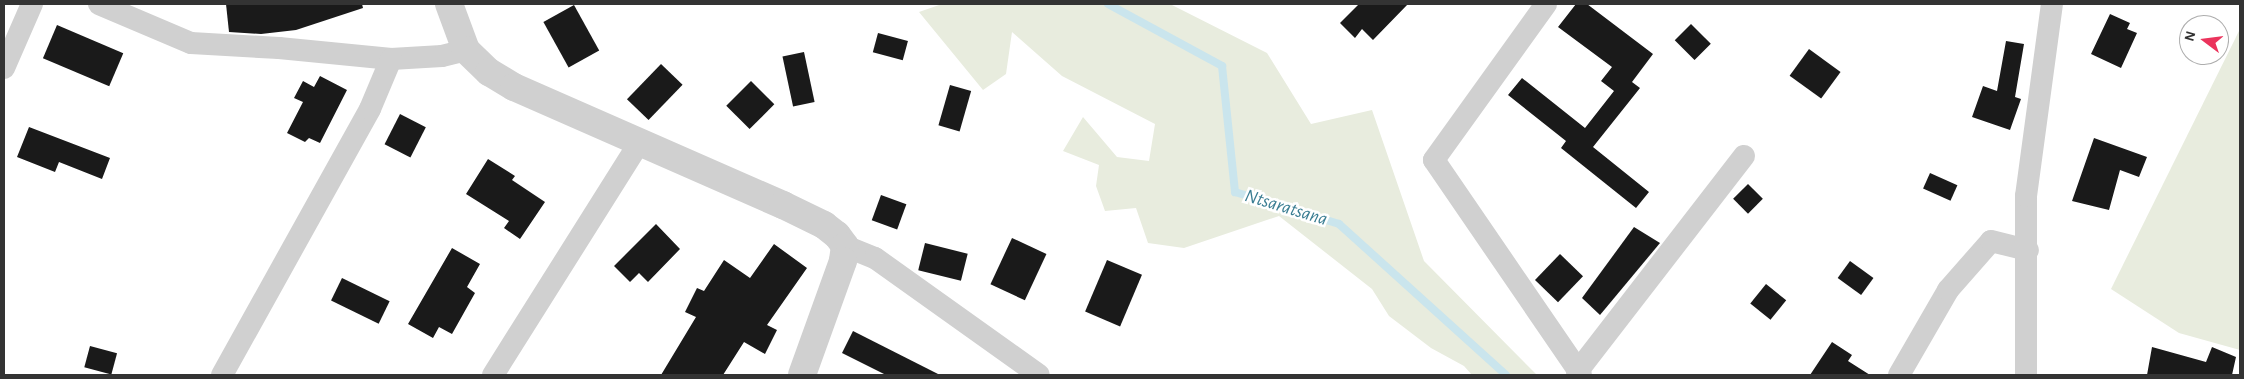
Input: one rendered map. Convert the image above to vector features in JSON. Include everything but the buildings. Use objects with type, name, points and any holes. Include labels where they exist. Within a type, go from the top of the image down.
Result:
[{"type":"street","points":[[4,68],[32,4]]},
{"type":"street","points":[[99,4],[191,43],[279,48],[391,59],[442,56],[466,50]]},
{"type":"street","points":[[449,4],[466,50],[489,72],[514,87],[824,225],[845,246],[875,258],[1039,375]]},
{"type":"street","points":[[1546,4],[1434,160],[1579,374],[1744,156]]},
{"type":"street","points":[[2026,375],[2028,250],[2026,196],[2052,4]]},
{"type":"street","points":[[222,375],[370,109],[391,59]]},
{"type":"street","points":[[493,375],[639,143]]},
{"type":"street","points":[[1899,375],[1948,290],[1991,242],[2028,250]]},
{"type":"street","points":[[802,375],[845,246]]},
{"type":"shaded area","points":[[942,4],[1170,4],[1267,53],[1311,124],[1372,110],[1424,261],[1537,375],[1472,375],[1464,366],[1431,348],[1389,316],[1372,289],[1279,216],[1184,248],[1148,243],[1136,208],[1105,211],[1096,186],[1099,165],[1063,151],[1083,117],[1117,157],[1149,161],[1155,124],[1062,76],[1012,32],[1006,74],[983,90],[919,12]]},
{"type":"shaded area","points":[[2240,29],[2240,350],[2179,333],[2111,289],[2222,65],[2229,65],[2229,51]]},
{"type":"waterway","name":"Ntsaratsana","points":[[1108,4],[1222,66],[1235,192],[1339,224],[1506,375]]}]
